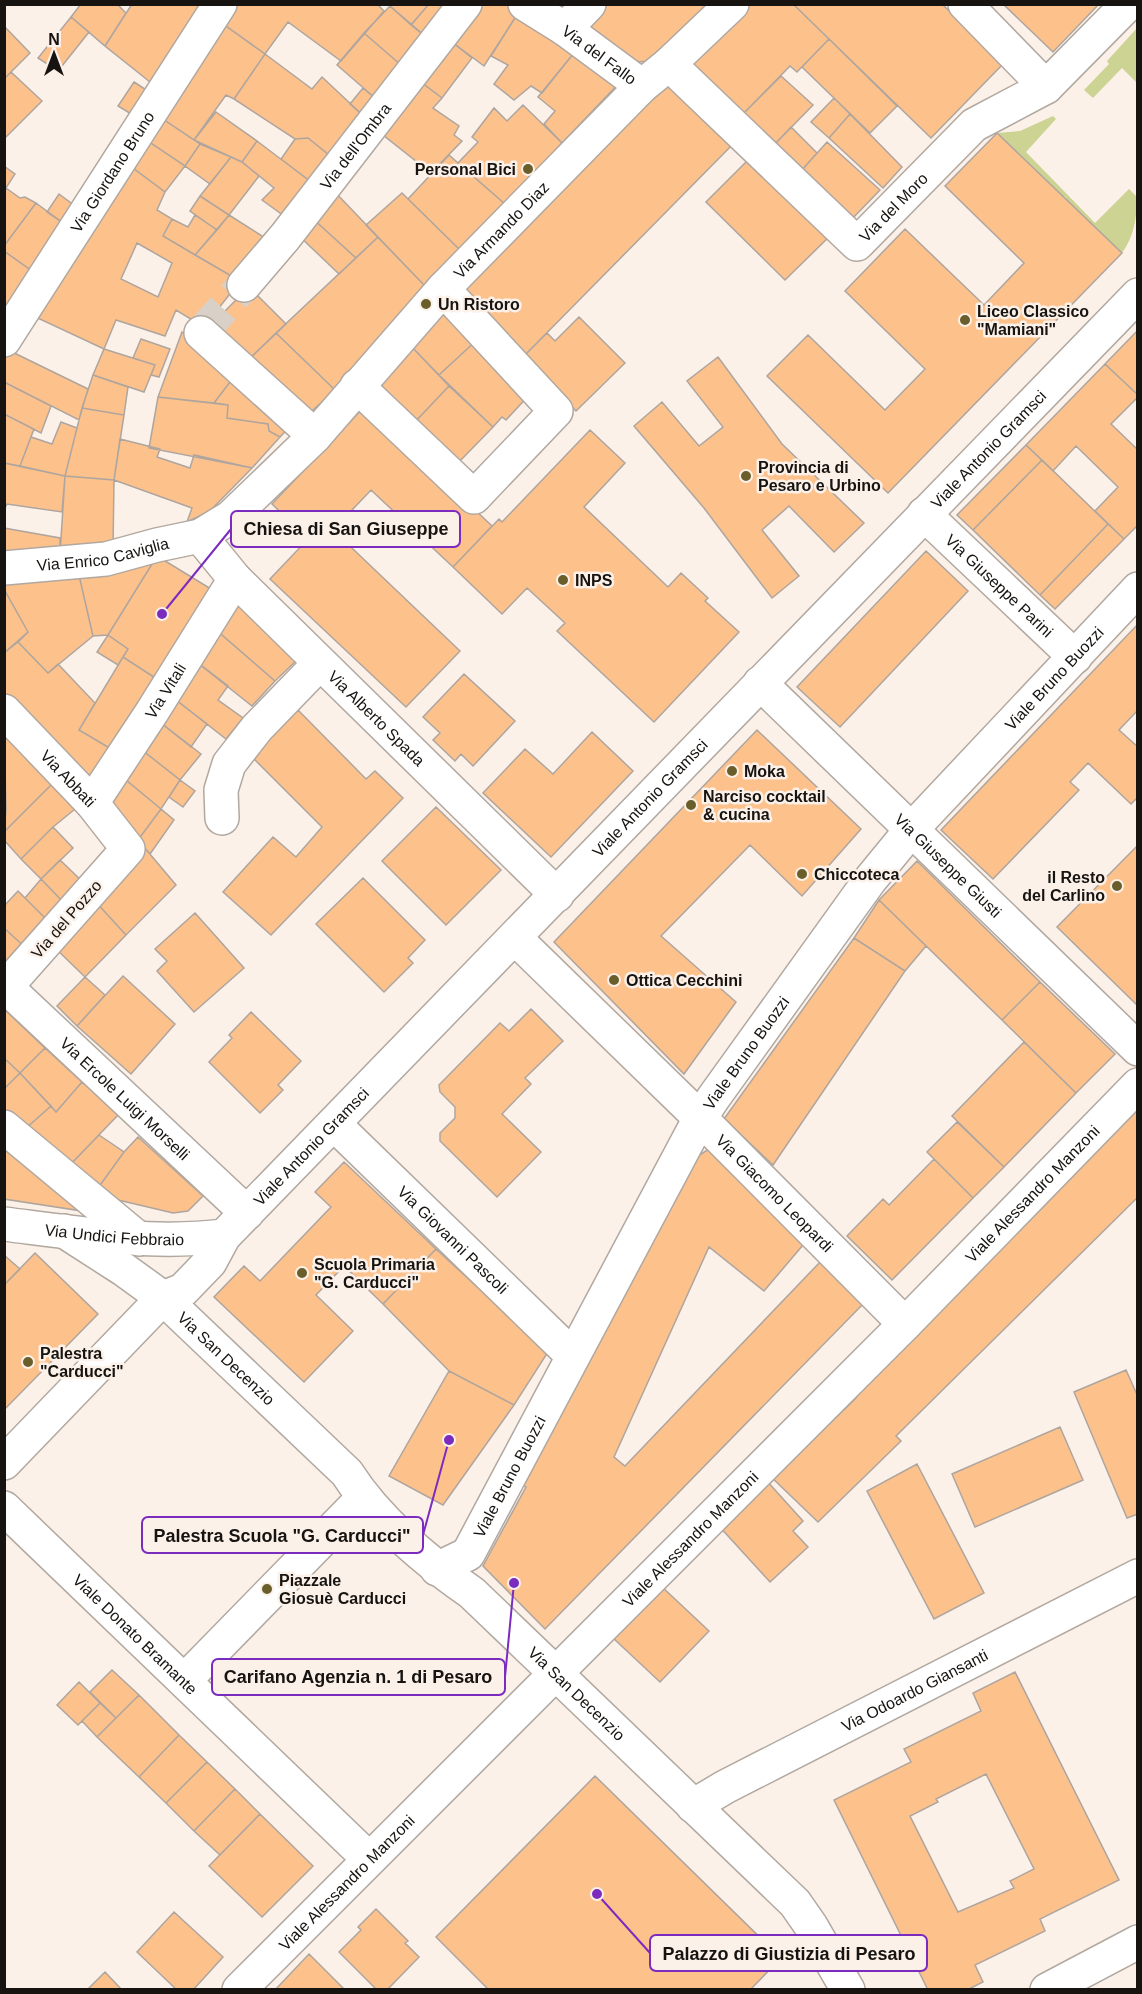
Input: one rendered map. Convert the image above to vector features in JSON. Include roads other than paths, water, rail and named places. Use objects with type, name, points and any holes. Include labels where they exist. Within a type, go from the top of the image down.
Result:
[{"type":"street","name":"Via Giordano Bruno","points":[[7,331],[220,4]]},
{"type":"street","name":"Via dell'Ombra","points":[[244,285],[285,237],[465,4]]},
{"type":"street","name":"Via del Fallo","points":[[525,4],[565,29],[642,86]]},
{"type":"street","points":[[565,29],[589,4]]},
{"type":"street","points":[[965,4],[1046,87]]},
{"type":"street","name":"Via del Moro","points":[[669,64],[857,244],[974,125],[1046,87],[1128,4]]},
{"type":"street","name":"Via Armando Diaz","points":[[200,536],[231,517],[315,436],[443,289],[642,86],[669,64],[722,8]]},
{"type":"street","points":[[357,386],[474,497],[556,411],[443,289]]},
{"type":"street","name":"Viale Antonio Gramsci","points":[[4,1463],[163,1298],[183,1290],[210,1262],[224,1236],[1137,295]]},
{"type":"street","points":[[201,333],[315,436]]},
{"type":"street","name":"Via Giuseppe Parini","points":[[924,514],[1075,657]]},
{"type":"street","name":"Via Enrico Caviglia","points":[[4,568],[106,559],[200,536]]},
{"type":"street","name":"Via Alberto Spada","points":[[200,536],[235,579],[319,664],[557,895]]},
{"type":"street","name":"Via Vitali","points":[[92,802],[152,712],[235,579]]},
{"type":"street","name":"Viale Bruno Buozzi","points":[[437,1569],[468,1554],[700,1118],[870,880],[911,830],[1137,589]]},
{"type":"street","points":[[222,818],[221,790],[229,764],[257,728],[319,664]]},
{"type":"street","name":"Via Giuseppe Giusti","points":[[760,683],[1137,1048]]},
{"type":"street","name":"Via Abbati","points":[[4,711],[92,802],[128,849]]},
{"type":"street","name":"Via del Pozzo","points":[[5,987],[128,849]]},
{"type":"street","name":"Via Giacomo Leopardi","points":[[515,938],[700,1118],[905,1324]]},
{"type":"street","name":"Via Ercole Luigi Morselli","points":[[5,987],[247,1213]]},
{"type":"street","name":"Viale Alessandro Manzoni","points":[[239,1989],[905,1324],[1137,1085]]},
{"type":"street","name":"Via Giovanni Pascoli","points":[[334,1124],[573,1356]]},
{"type":"street","points":[[4,1127],[139,1239]]},
{"type":"street","name":"Via Undici Febbraio","points":[[4,1224],[139,1239],[196,1240],[224,1236]]},
{"type":"street","name":"Via San Decenzio","points":[[64,1231],[163,1298],[347,1473],[363,1498],[437,1569],[472,1593],[795,1903],[848,1989]]},
{"type":"street","points":[[184,1681],[363,1498]]},
{"type":"street","name":"Viale Donato Bramante","points":[[4,1508],[369,1860]]},
{"type":"street","name":"Via Odoardo Giansanti","points":[[693,1806],[725,1786],[1137,1576]]},
{"type":"street","points":[[1047,1989],[1137,1942]]},
{"type":"tunnel","points":[[201,333],[244,285]]},
{"type":"place","name":"Personal Bici","points":[[528,169]]},
{"type":"place","name":"Un Ristoro","points":[[426,304]]},
{"type":"place","name":"Liceo Classico \"Mamiani\"","points":[[965,320]]},
{"type":"place","name":"Provincia di Pesaro e Urbino","points":[[746,476]]},
{"type":"place","name":"INPS","points":[[563,580]]},
{"type":"place","name":"Chiesa di San Giuseppe","points":[[162,614]]},
{"type":"place","name":"Moka","points":[[732,771]]},
{"type":"place","name":"Narciso cocktail & cucina","points":[[691,805]]},
{"type":"place","name":"Chiccoteca","points":[[802,874]]},
{"type":"place","name":"il Resto del Carlino","points":[[1117,886]]},
{"type":"place","name":"Ottica Cecchini","points":[[614,980]]},
{"type":"place","name":"Scuola Primaria \"G. Carducci\"","points":[[302,1273]]},
{"type":"place","name":"Palestra \"Carducci\"","points":[[28,1362]]},
{"type":"place","name":"Palestra Scuola \"G. Carducci\"","points":[[449,1440]]},
{"type":"place","name":"Carifano Agenzia n. 1 di Pesaro","points":[[514,1583]]},
{"type":"place","name":"Piazzale Giosuè Carducci","points":[[267,1589]]},
{"type":"place","name":"Palazzo di Giustizia di Pesaro","points":[[597,1894]]}]
